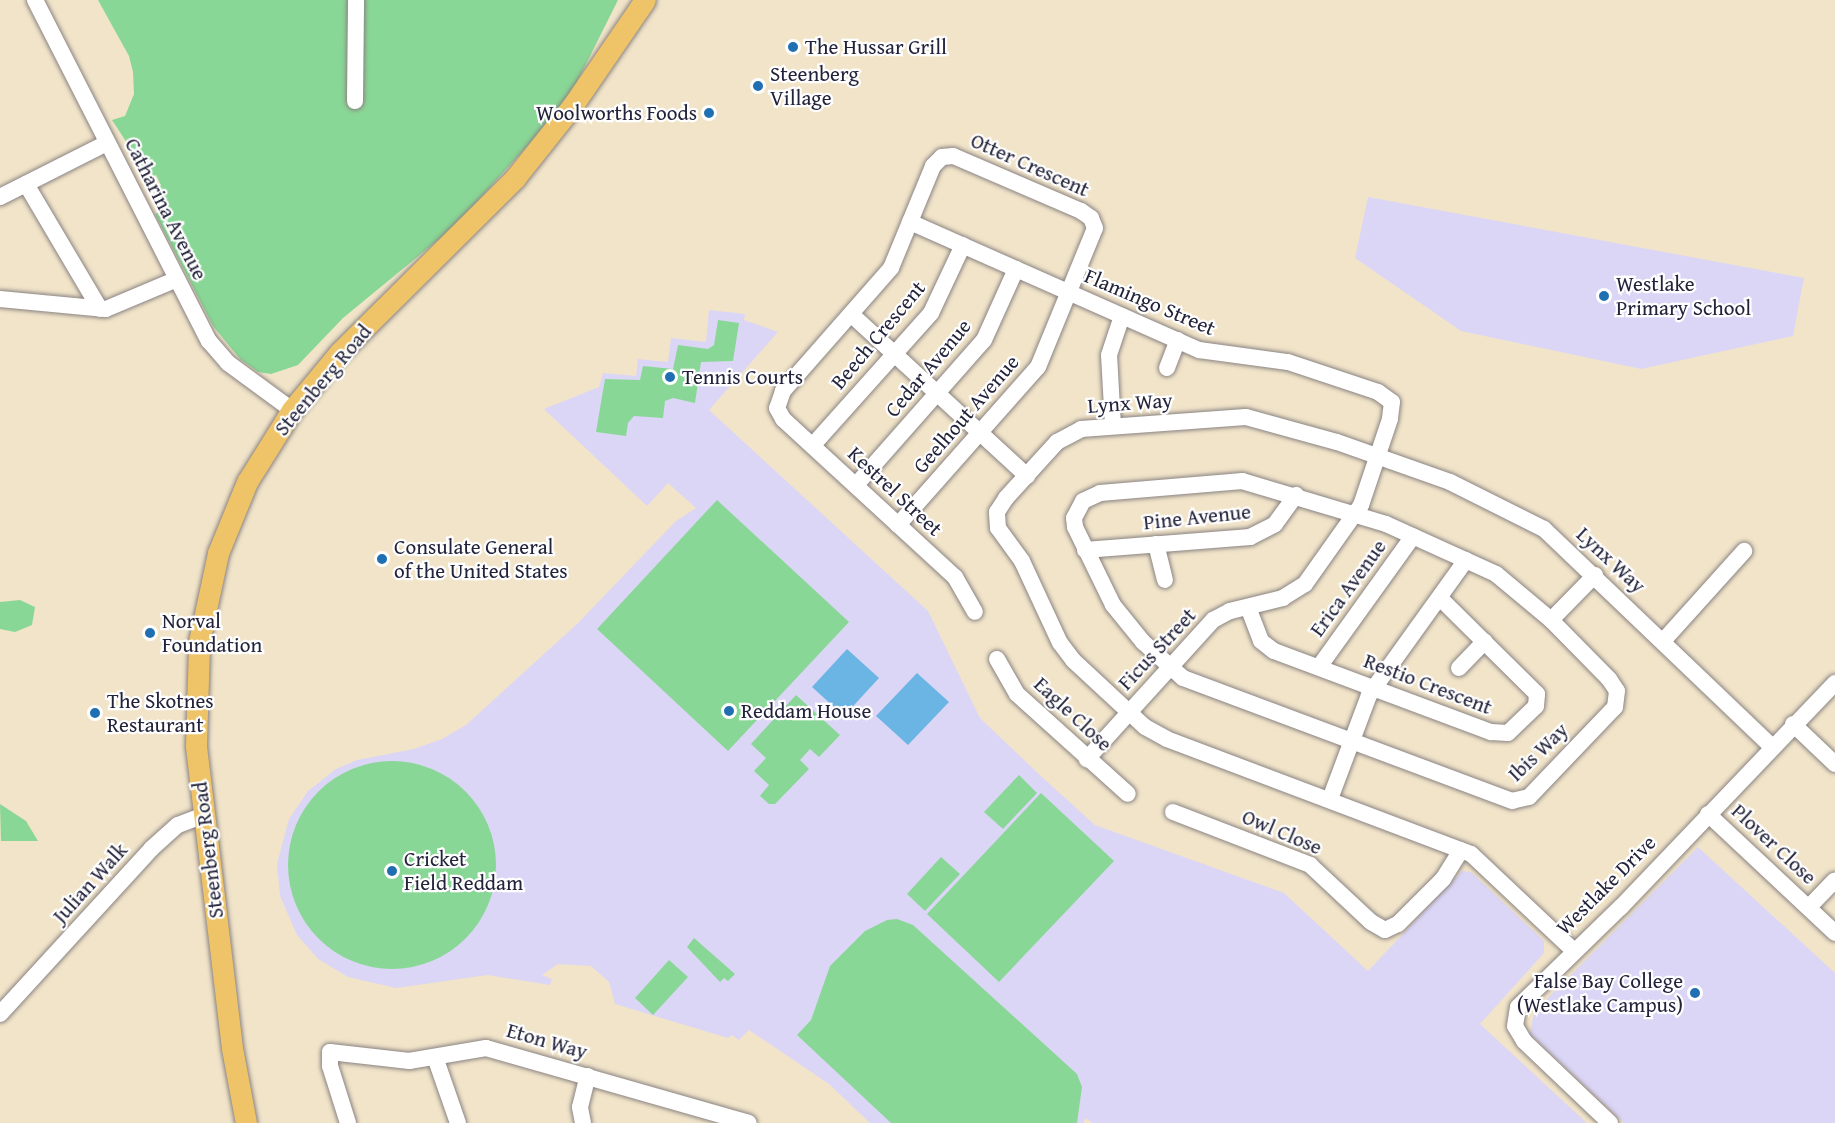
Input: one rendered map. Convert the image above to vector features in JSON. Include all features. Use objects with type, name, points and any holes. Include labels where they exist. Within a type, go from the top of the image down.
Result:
[{"type":"main road","name":"Steenberg Road","points":[[620,36],[637,0]]},
{"type":"main road","name":"Steenberg Road","points":[[246,1123],[232,1048],[202,816],[195,695],[207,589],[247,482],[292,410],[340,352],[515,178],[573,105],[645,0]]},
{"type":"street","name":"Catharina Avenue","points":[[35,0],[177,279],[217,351],[242,374],[292,410]]},
{"type":"street","points":[[355,101],[356,0]]},
{"type":"street","points":[[0,197],[107,143]]},
{"type":"street","name":"Otter Crescent","points":[[910,222],[933,166],[942,157],[953,156],[1091,218],[1095,228],[1070,293]]},
{"type":"street","points":[[26,184],[100,309]]},
{"type":"street","points":[[910,222],[891,268],[852,315],[1027,476]]},
{"type":"street","name":"Flamingo Street","points":[[910,222],[1208,353],[1288,362],[1383,394],[1393,408],[1378,456]]},
{"type":"street","name":"Beech Crescent","points":[[813,445],[938,303],[963,245]]},
{"type":"street","name":"Cedar Avenue","points":[[856,485],[989,332],[1016,269]]},
{"type":"street","points":[[0,299],[100,309],[116,307],[177,279]]},
{"type":"street","name":"Geelhout Avenue","points":[[898,525],[1038,367],[1070,293]]},
{"type":"street","name":"Kestrel Street","points":[[852,315],[783,392],[777,408],[783,419],[955,577],[975,612]]},
{"type":"street","points":[[1113,426],[1109,355],[1122,316]]},
{"type":"street","points":[[1167,368],[1178,340]]},
{"type":"street","name":"Lynx Way","points":[[1573,950],[1479,860],[1461,850],[1167,739],[1129,713],[1066,651],[1022,561],[998,528],[1000,506],[1065,435],[1081,429],[1260,418],[1450,482],[1534,523],[1595,575],[1772,747]]},
{"type":"street","name":"Ficus Street","points":[[1087,759],[1213,620],[1248,607],[1283,598],[1305,584],[1355,514],[1378,456]]},
{"type":"street","name":"Ibis Way","points":[[1242,481],[1296,495],[1413,536],[1503,579],[1551,620],[1614,684],[1616,701],[1529,797],[1519,801],[1504,799],[1190,682],[1169,667],[1113,605],[1085,550],[1074,518],[1083,501],[1100,493],[1242,481]]},
{"type":"street","name":"Pine Avenue","points":[[1085,550],[1261,533],[1275,524],[1296,495]]},
{"type":"street","name":"Erica Avenue","points":[[1319,667],[1413,536]]},
{"type":"street","points":[[1156,544],[1166,580]]},
{"type":"street","points":[[1664,640],[1744,551]]},
{"type":"street","points":[[1330,799],[1374,687],[1466,560]]},
{"type":"street","points":[[1551,620],[1595,575]]},
{"type":"street","name":"Restio Crescent","points":[[1248,607],[1258,636],[1265,646],[1491,732],[1508,733],[1536,706],[1537,694],[1440,598]]},
{"type":"street","points":[[1459,668],[1485,641]]},
{"type":"street","name":"Eagle Close","points":[[997,659],[1017,694],[1128,794]]},
{"type":"street","name":"Westlake Drive","points":[[1610,1123],[1524,1041],[1515,1026],[1515,1013],[1522,1001],[1573,950],[1621,907],[1793,724],[1835,683]]},
{"type":"street","points":[[1793,724],[1835,764]]},
{"type":"street","name":"Owl Close","points":[[1173,813],[1311,866],[1371,922],[1385,930],[1398,924],[1443,879],[1461,850]]},
{"type":"street","name":"Plover Close","points":[[1708,814],[1835,933]]},
{"type":"street","name":"Julian Walk","points":[[0,1014],[151,849],[178,825],[202,816]]},
{"type":"street","points":[[1809,907],[1835,880]]},
{"type":"street","points":[[0,997],[20,992]]},
{"type":"street","name":"Eton Way","points":[[348,1123],[330,1066],[330,1052],[394,1060],[435,1057],[462,1050],[495,1048],[748,1123]]},
{"type":"street","points":[[435,1057],[458,1123]]},
{"type":"street","points":[[583,1123],[580,1107],[588,1076]]},
{"type":"shaded area","name":"Westlake Primary School","points":[[1368,197],[1804,278],[1793,336],[1641,369],[1461,331],[1355,258]]},
{"type":"shaded area","name":"Reddam House","points":[[709,310],[745,314],[744,320],[778,332],[709,410],[928,611],[980,718],[1043,778],[1095,825],[1284,893],[1368,971],[1462,871],[1471,872],[1544,941],[1544,953],[1480,1024],[1587,1123],[1092,1123],[1086,1118],[1083,1123],[870,1123],[829,1084],[749,1030],[739,1040],[732,1035],[728,1038],[615,1004],[609,982],[591,966],[558,964],[542,975],[552,979],[550,985],[487,975],[396,988],[348,977],[318,959],[297,935],[280,896],[277,864],[289,819],[308,791],[336,769],[357,760],[414,749],[442,739],[466,725],[578,623],[676,521],[696,508],[668,483],[647,506],[544,409],[599,387],[603,373],[636,376],[638,359],[668,362],[671,338],[706,342]]},
{"type":"shaded area","name":"False Bay College (Westlake Campus)","points":[[1698,847],[1835,973],[1835,1123],[1624,1123],[1530,1034],[1534,1012]]},
{"type":"green space","points":[[98,0],[618,0],[567,102],[455,226],[343,318],[298,365],[271,374],[258,372],[240,359],[213,326],[155,214],[167,208],[156,188],[161,185],[156,175],[150,178],[112,120],[125,116],[134,94],[133,72],[129,56]]},
{"type":"green space","name":"Tennis Courts","points":[[718,320],[739,323],[733,361],[701,362],[695,403],[673,398],[665,401],[663,418],[634,416],[628,423],[626,436],[596,432],[605,379],[640,380],[643,366],[673,369],[678,345],[708,349],[714,345]]},
{"type":"green space","points":[[717,500],[849,622],[728,751],[597,629]]},
{"type":"green space","points":[[20,600],[35,607],[32,625],[15,632],[0,629],[0,602]]},
{"type":"green space","points":[[796,695],[840,735],[819,757],[810,749],[800,760],[809,769],[775,804],[769,804],[760,796],[769,785],[754,771],[766,758],[751,744]]},
{"type":"green space","name":"Cricket Field Reddam","points":[[382,761],[402,761],[422,765],[441,773],[466,791],[479,807],[488,825],[496,855],[492,895],[488,905],[479,923],[466,939],[450,952],[422,965],[402,969],[382,969],[362,965],[343,957],[326,946],[311,931],[292,895],[288,875],[288,855],[292,835],[300,816],[311,799],[326,784],[362,765]]},
{"type":"green space","points":[[1019,775],[1037,793],[1003,829],[984,812]]},
{"type":"green space","points":[[1041,793],[1114,861],[999,982],[927,914]]},
{"type":"green space","points":[[0,804],[26,821],[38,841],[1,841]]},
{"type":"green space","points":[[941,857],[960,874],[925,911],[907,894]]},
{"type":"green space","points":[[897,919],[913,925],[1077,1074],[1082,1087],[1077,1123],[891,1123],[797,1035],[811,1020],[830,966],[865,931],[887,920]]},
{"type":"green space","points":[[694,938],[735,974],[728,981],[724,978],[720,982],[687,947]]},
{"type":"green space","points":[[669,960],[688,977],[653,1015],[635,998]]},
{"type":"water","points":[[847,649],[879,678],[844,716],[812,687]]},
{"type":"water","points":[[917,673],[949,702],[908,745],[876,716]]},
{"type":"place","name":"The Hussar Grill","points":[[793,47]]},
{"type":"place","name":"Steenberg Village","points":[[758,86]]},
{"type":"place","name":"Woolworths Foods","points":[[709,113]]},
{"type":"place","name":"Westlake Primary School","points":[[1604,296]]},
{"type":"place","name":"Tennis Courts","points":[[670,377]]},
{"type":"place","name":"Consulate General of the United States","points":[[382,559]]},
{"type":"place","name":"Norval Foundation","points":[[150,633]]},
{"type":"place","name":"Reddam House","points":[[729,711]]},
{"type":"place","name":"The Skotnes Restaurant","points":[[95,713]]},
{"type":"place","name":"Cricket Field Reddam","points":[[392,871]]},
{"type":"place","name":"False Bay College (Westlake Campus)","points":[[1695,993]]}]
